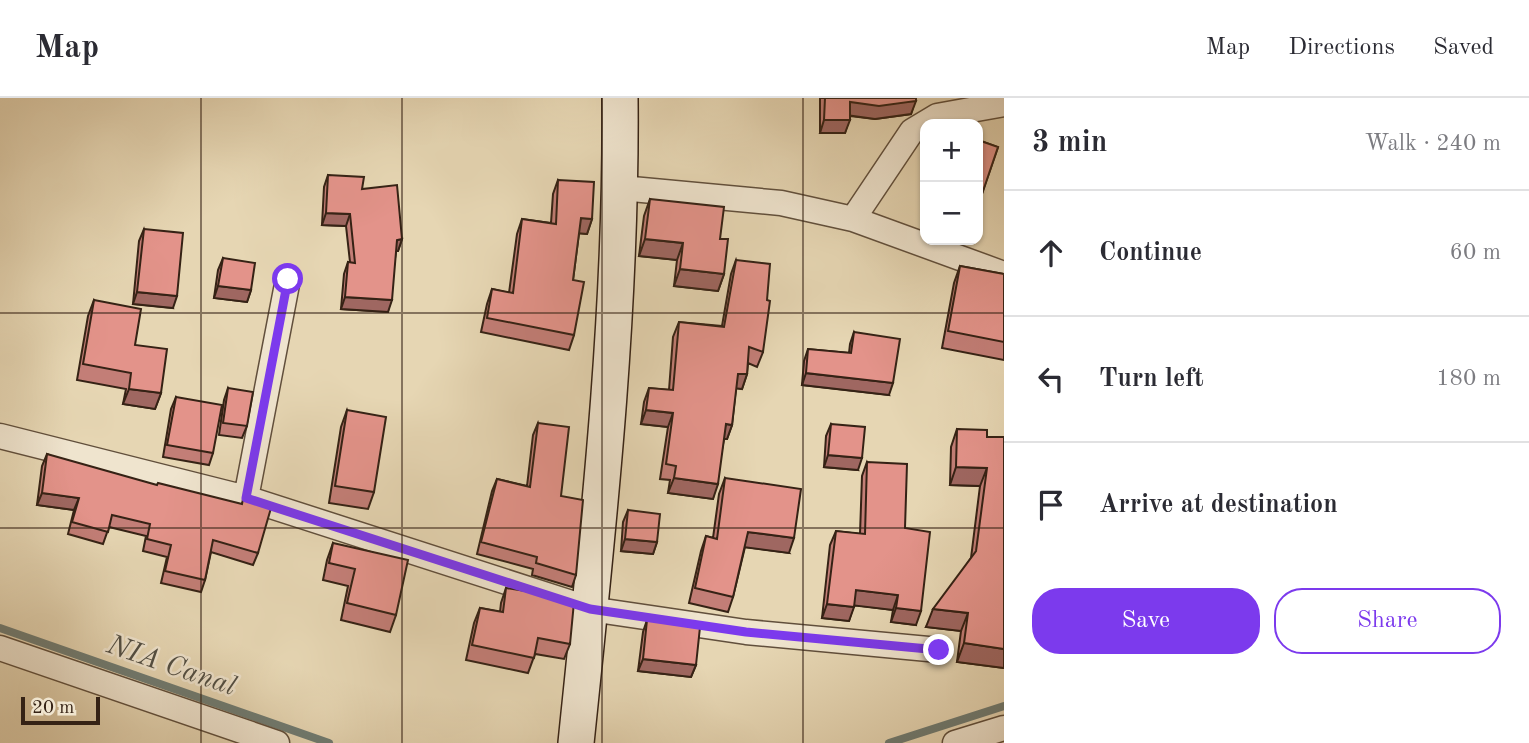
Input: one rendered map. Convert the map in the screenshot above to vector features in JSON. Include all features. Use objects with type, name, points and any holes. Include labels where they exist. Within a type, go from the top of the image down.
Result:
[{"type":"main road","points":[[576,743],[601,493],[621,188],[620,98]]},
{"type":"street","points":[[853,219],[912,131],[936,116],[1004,104]]},
{"type":"street","points":[[621,188],[781,203],[853,219],[1004,274]]},
{"type":"street","points":[[246,498],[288,279]]},
{"type":"street","points":[[0,436],[246,498],[590,609],[746,632],[939,650]]},
{"type":"street","points":[[0,648],[277,743]]},
{"type":"street","points":[[955,743],[1004,727]]},
{"type":"building","points":[[825,98],[916,98],[916,101],[879,106],[850,102],[850,120],[824,120]]},
{"type":"building","points":[[983,142],[998,147],[983,191]]},
{"type":"building","points":[[328,175],[364,177],[362,189],[397,185],[402,239],[397,240],[392,300],[345,297],[348,262],[355,263],[350,214],[326,213]]},
{"type":"building","points":[[558,180],[594,182],[592,219],[581,218],[573,280],[584,282],[574,335],[487,318],[492,289],[513,293],[522,219],[556,224]]},
{"type":"building","points":[[650,199],[724,207],[720,239],[728,239],[724,274],[680,269],[683,243],[645,239]]},
{"type":"building","points":[[144,229],[183,233],[177,296],[137,292]]},
{"type":"building","points":[[223,258],[255,263],[251,290],[218,286]]},
{"type":"building","points":[[736,260],[770,264],[767,300],[770,301],[763,352],[749,347],[747,374],[738,374],[732,425],[726,424],[718,484],[674,478],[676,466],[666,464],[673,413],[646,410],[649,388],[673,390],[679,322],[724,327]]},
{"type":"building","points":[[960,266],[1004,274],[1004,342],[948,331]]},
{"type":"building","points":[[94,300],[141,309],[135,345],[167,349],[161,393],[129,389],[131,373],[83,364]]},
{"type":"building","points":[[854,332],[900,339],[893,383],[806,373],[808,349],[851,353]]},
{"type":"building","points":[[228,388],[253,392],[247,426],[223,423]]},
{"type":"building","points":[[176,397],[222,405],[213,453],[167,445]]},
{"type":"building","points":[[347,410],[386,417],[374,492],[335,486]]},
{"type":"building","points":[[538,423],[569,427],[561,496],[583,500],[576,575],[536,563],[537,557],[481,542],[497,479],[530,487]]},
{"type":"building","points":[[831,424],[865,427],[862,458],[828,455]]},
{"type":"building","points":[[957,429],[987,430],[987,437],[1004,437],[1004,649],[964,643],[968,613],[933,609],[976,551],[987,468],[956,467]]},
{"type":"building","points":[[47,454],[157,485],[158,483],[242,504],[243,499],[271,508],[258,553],[213,540],[205,580],[165,571],[171,545],[147,539],[150,524],[112,515],[108,532],[72,522],[79,498],[42,493]]},
{"type":"building","points":[[867,462],[907,464],[905,528],[930,532],[921,611],[896,608],[898,595],[856,590],[854,607],[827,604],[836,531],[865,534]]},
{"type":"building","points":[[725,478],[801,489],[794,538],[748,532],[733,597],[695,588],[706,536],[717,539]]},
{"type":"building","points":[[628,510],[660,514],[657,542],[625,539]]},
{"type":"building","points":[[333,543],[408,560],[396,615],[347,603],[355,569],[329,563]]},
{"type":"building","points":[[506,588],[532,592],[532,589],[574,602],[570,644],[538,638],[534,658],[472,645],[480,608],[503,612]]},
{"type":"building","points":[[647,620],[700,627],[696,665],[643,659]]},
{"type":"waterway","name":"NIA Canal","points":[[0,628],[329,743]]},
{"type":"waterway","name":"NIA Canal","points":[[889,743],[1004,706]]},
{"type":"route","points":[[288,279],[246,498],[590,609],[746,632],[939,650]]}]
